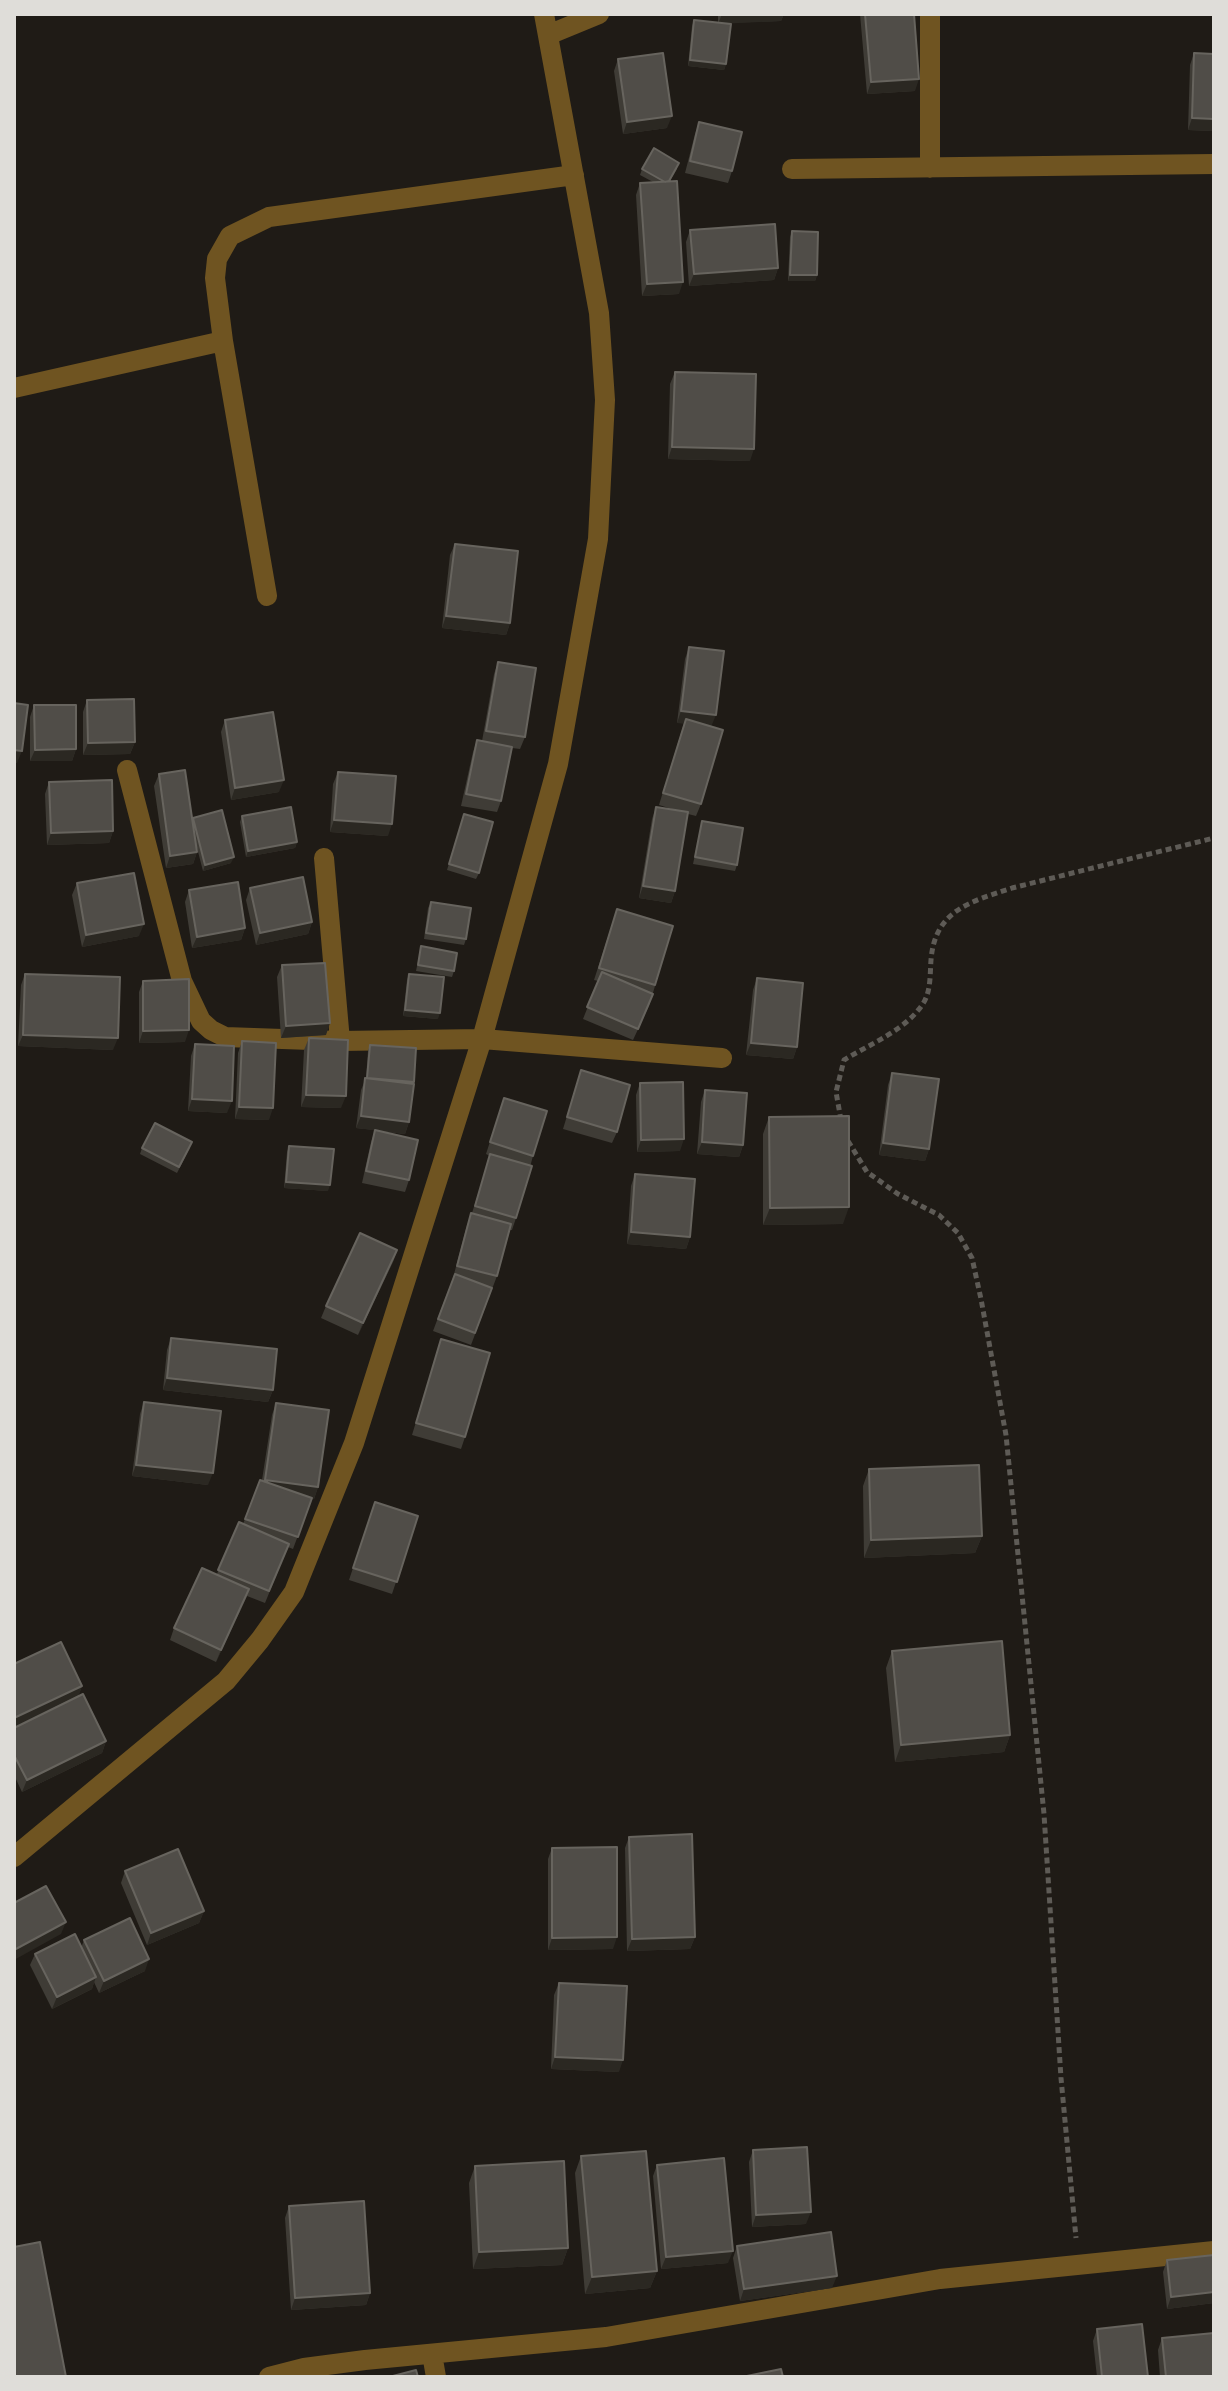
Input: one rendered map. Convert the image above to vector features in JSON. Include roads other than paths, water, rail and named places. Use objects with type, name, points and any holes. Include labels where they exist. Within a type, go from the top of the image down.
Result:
[{"type":"street","points":[[930,14],[930,168]]},
{"type":"street","points":[[14,1857],[226,1681],[294,1592],[354,1443],[482,1039],[558,764],[598,539],[605,400],[600,328],[551,25],[594,16]]},
{"type":"street","points":[[792,169],[1214,164]]},
{"type":"street","points":[[267,596],[215,278],[217,259],[230,236],[269,217],[574,175]]},
{"type":"street","points":[[14,388],[223,341]]},
{"type":"street","points":[[127,770],[182,981],[201,1021],[225,1037],[340,1041],[482,1039],[722,1058]]},
{"type":"street","points":[[324,858],[340,1041]]},
{"type":"street","points":[[269,2377],[304,2368],[606,2337],[940,2279],[1214,2251]]},
{"type":"street","points":[[432,2354],[436,2377]]}]
